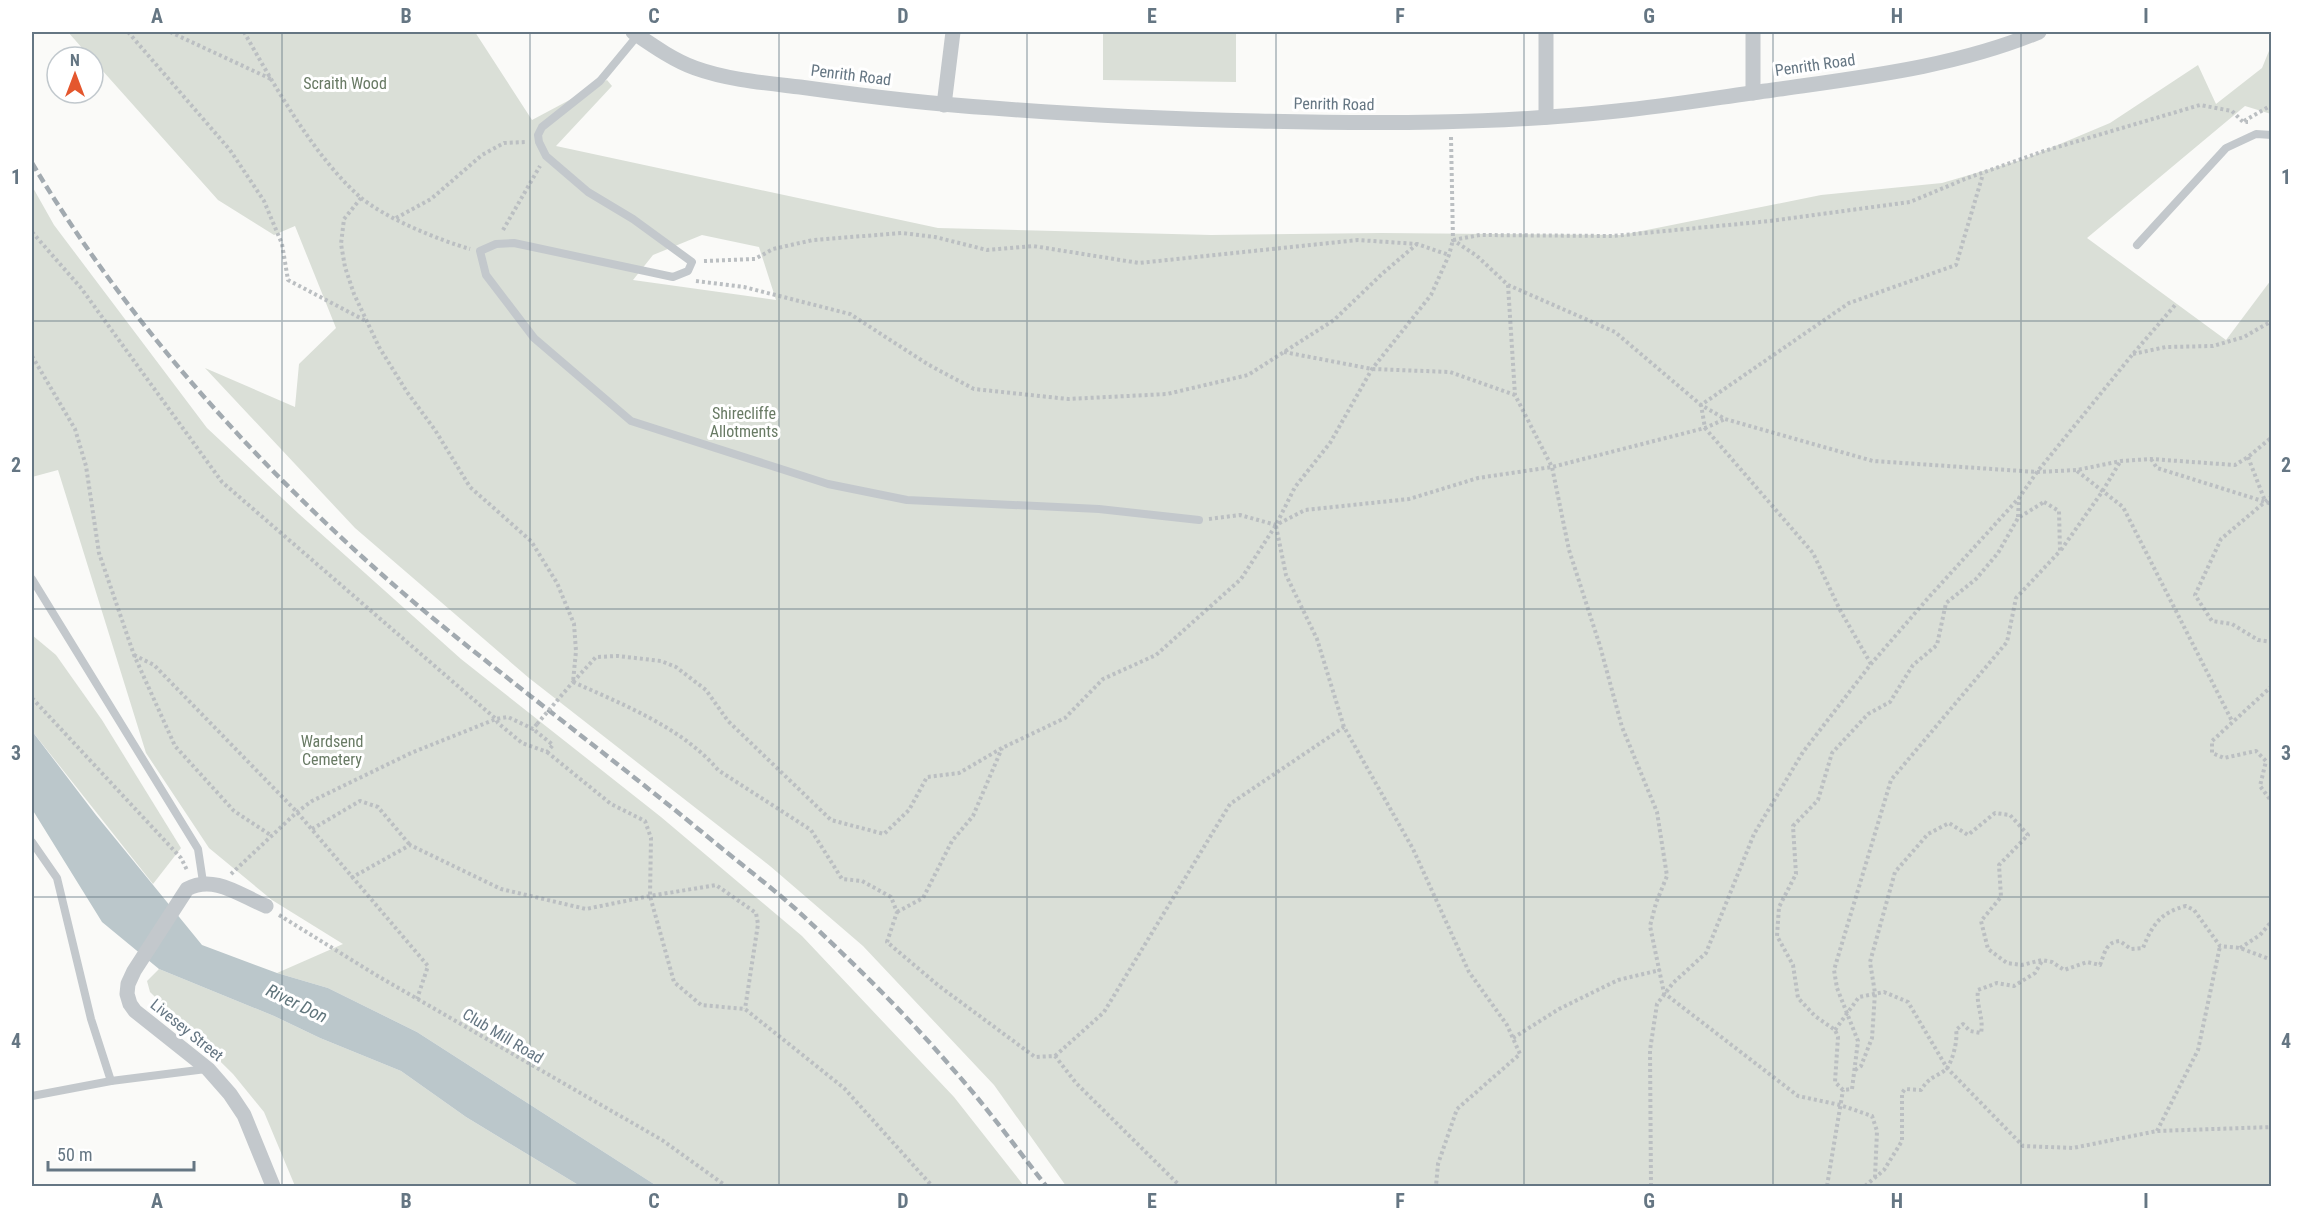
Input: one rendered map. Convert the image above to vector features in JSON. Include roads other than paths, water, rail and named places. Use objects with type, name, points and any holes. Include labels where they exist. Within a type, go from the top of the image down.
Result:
[{"type":"street","points":[[944,105],[953,32]]},
{"type":"street","points":[[1546,32],[1546,117]]},
{"type":"street","points":[[1753,32],[1753,93]]},
{"type":"street","name":"Penrith Road","points":[[635,33],[661,51],[694,68],[741,79],[944,105],[1173,119],[1349,124],[1450,122],[1615,112],[1851,79],[1945,62],[2004,46],[2038,32]]},
{"type":"street","points":[[199,883],[220,885],[266,906]]},
{"type":"street","name":"Livesey Street","points":[[199,883],[187,889],[177,902],[134,971],[128,984],[127,994],[135,1011],[208,1069],[230,1094],[243,1115],[273,1186]]},
{"type":"lane","points":[[635,33],[600,81],[542,127],[538,135],[539,142],[546,156],[588,192],[633,219],[692,262],[688,271],[673,277],[514,243],[496,244],[480,251],[486,275],[534,338],[631,421],[828,484],[907,500],[1099,509],[1199,520]]},
{"type":"lane","points":[[2137,245],[2226,148],[2256,134],[2271,135]]},
{"type":"lane","points":[[32,579],[198,849],[199,883]]},
{"type":"lane","points":[[32,842],[57,878],[91,1019],[111,1081]]},
{"type":"lane","points":[[32,1096],[111,1081],[208,1069]]},
{"type":"water","name":"River Don","points":[[32,731],[96,815],[202,945],[277,973],[328,988],[417,1032],[657,1186],[580,1186],[466,1117],[401,1071],[159,969],[102,922],[32,809]]},
{"type":"railway","points":[[32,163],[72,227],[116,288],[212,406],[263,461],[317,515],[429,615],[643,784],[798,911],[915,1026],[964,1081],[1046,1186]]},
{"type":"park label","name":"Scraith Wood","points":[[345,83]]},
{"type":"park label","name":"Shirecliffe Allotments","points":[[744,422]]},
{"type":"park label","name":"Wardsend Cemetery","points":[[332,750]]}]
